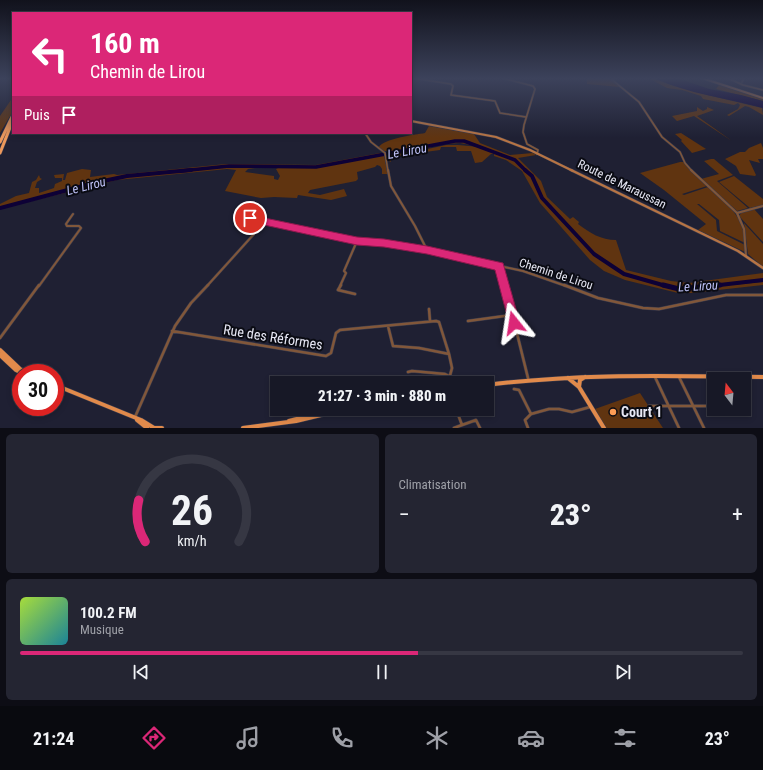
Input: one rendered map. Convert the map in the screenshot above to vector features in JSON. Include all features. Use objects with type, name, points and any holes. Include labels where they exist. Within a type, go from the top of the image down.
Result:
[{"type":"highway","points":[[0,142],[12,117]]},
{"type":"highway","points":[[0,153],[12,123]]},
{"type":"main road","name":"Route de Maraussan","points":[[412,121],[491,136],[537,153],[743,254],[763,268]]},
{"type":"main road","points":[[0,350],[15,364]]},
{"type":"main road","points":[[0,355],[12,366]]},
{"type":"main road","points":[[494,384],[528,378],[588,376],[763,377]]},
{"type":"main road","points":[[579,387],[580,380],[588,376]]},
{"type":"main road","points":[[566,377],[573,380],[579,387],[604,428]]},
{"type":"main road","points":[[64,389],[135,418],[154,428],[162,428]]},
{"type":"main road","points":[[275,424],[308,416]]},
{"type":"main road","points":[[243,428],[296,421],[317,416]]},
{"type":"main road","points":[[135,418],[147,428]]},
{"type":"street","points":[[473,98],[495,101],[500,113],[526,117]]},
{"type":"street","points":[[532,98],[523,132],[527,144],[538,150],[537,153]]},
{"type":"street","points":[[634,98],[639,102],[662,137],[680,152],[685,163],[737,213],[744,228],[746,256]]},
{"type":"street","points":[[366,134],[374,145],[385,152],[391,186],[415,226],[427,250]]},
{"type":"street","points":[[737,213],[763,206]]},
{"type":"street","points":[[0,338],[81,228],[79,226],[67,226],[66,224],[73,214]]},
{"type":"street","name":"Chemin de Lirou","points":[[250,218],[357,241],[391,244],[427,250],[500,266],[547,278],[608,301],[653,310],[726,295],[763,295]]},
{"type":"street","points":[[135,418],[172,331],[191,304],[264,222]]},
{"type":"street","points":[[355,294],[338,290],[357,241]]},
{"type":"street","points":[[500,266],[528,378]]},
{"type":"street","points":[[408,372],[438,373],[449,376],[452,365],[449,354],[439,322],[430,321],[429,309]]},
{"type":"street","points":[[468,320],[512,315]]},
{"type":"street","name":"Rue des Réformes","points":[[172,331],[326,356],[331,354],[336,333],[340,330],[430,321]]},
{"type":"street","points":[[388,325],[393,346],[419,348],[449,354]]},
{"type":"street","points":[[654,376],[679,428]]},
{"type":"street","points":[[679,376],[704,428]]},
{"type":"street","points":[[514,389],[519,390],[531,414]]},
{"type":"street","points":[[528,428],[525,422],[526,418],[531,414],[554,408],[572,412],[591,406]]},
{"type":"street","points":[[649,406],[707,406]]},
{"type":"street","points":[[459,416],[462,425]]},
{"type":"street","points":[[454,428],[476,420],[480,428]]},
{"type":"shaded area","points":[[12,98],[12,113],[0,133],[0,116]]},
{"type":"shaded area","points":[[702,98],[721,98],[762,108],[763,115],[745,106],[729,116],[727,115],[738,109],[740,105],[738,103],[734,105]]},
{"type":"shaded area","points":[[720,98],[752,98],[763,101],[763,108]]},
{"type":"shaded area","points":[[751,98],[760,98],[763,99],[763,101]]},
{"type":"shaded area","points":[[697,107],[703,111],[707,109],[707,107],[714,110],[697,116],[732,141],[694,116],[677,121],[672,116],[697,111]]},
{"type":"shaded area","points":[[429,126],[474,134],[480,143],[510,155],[533,153],[536,155],[518,158],[541,181],[547,197],[570,219],[573,217],[579,222],[578,224],[596,235],[605,239],[616,240],[626,270],[671,281],[689,283],[763,273],[763,279],[731,283],[732,285],[763,282],[763,285],[691,293],[678,293],[625,280],[604,271],[590,260],[540,203],[522,171],[506,160],[491,154],[482,162],[475,163],[471,151],[457,151],[456,147],[441,147],[440,150],[425,152],[425,154],[390,157],[391,162],[389,161],[387,155],[414,152],[446,145],[458,145],[480,147],[513,159],[482,147],[460,143],[441,144],[425,149],[402,152],[384,151],[378,148],[393,139],[425,133]]},
{"type":"shaded area","points":[[681,133],[706,149],[692,153],[681,141],[682,140],[675,134]]},
{"type":"shaded area","points":[[761,143],[763,148],[763,159],[758,159],[760,163],[749,160],[756,175],[755,176],[740,174],[736,166],[725,159],[740,152],[745,152],[749,148]]},
{"type":"shaded area","points":[[380,153],[382,154],[316,166],[228,166],[131,175],[93,182],[0,207],[0,204],[16,196],[29,193],[32,182],[36,180],[39,175],[42,179],[37,182],[35,188],[39,188],[39,193],[54,188],[55,184],[62,181],[62,178],[55,178],[54,175],[64,174],[63,180],[65,180],[67,173],[82,169],[91,170],[90,177],[226,164],[316,165]]},
{"type":"shaded area","points":[[384,155],[388,174],[382,174],[382,169],[377,165],[375,167],[357,172],[358,179],[356,181],[310,190],[308,193],[320,195],[344,189],[347,196],[331,200],[298,195],[297,198],[261,198],[225,191],[236,170],[227,169],[117,180],[0,209],[32,199],[131,176],[229,167],[255,168],[248,169],[245,172],[274,176],[274,179],[278,180],[280,176],[276,169],[278,168],[316,167]]},
{"type":"shaded area","points":[[714,159],[733,175],[717,181],[748,208],[737,211],[701,179],[719,174],[704,161]]},
{"type":"shaded area","points":[[684,162],[707,186],[682,194],[684,195],[708,187],[722,199],[738,218],[744,233],[745,243],[720,231],[719,220],[697,204],[716,220],[717,231],[745,245],[745,252],[698,230],[706,224],[664,190],[640,173]]},
{"type":"shaded area","points":[[734,176],[763,199],[763,205],[750,208],[719,182]]},
{"type":"shaded area","points":[[754,209],[763,219],[763,242],[739,216],[741,213]]},
{"type":"shaded area","points":[[744,223],[763,244],[763,267],[748,254]]},
{"type":"shaded area","points":[[640,393],[663,428],[606,428],[595,409]]},
{"type":"waterway","name":"Le Lirou","points":[[187,170],[229,166],[316,167],[455,141],[464,141],[515,160],[525,170]]},
{"type":"waterway","name":"Le Lirou","points":[[0,208],[94,183],[127,176],[187,170]]},
{"type":"waterway","name":"Le Lirou","points":[[181,171],[187,170]]},
{"type":"waterway","name":"Le Lirou","points":[[187,170],[191,170]]},
{"type":"waterway","name":"Le Lirou","points":[[525,170],[532,176],[542,198],[594,254],[624,274],[666,286]]},
{"type":"waterway","name":"Le Lirou","points":[[718,285],[763,280]]},
{"type":"waterway","name":"Le Lirou","points":[[663,285],[679,289],[718,285]]},
{"type":"waterway","name":"Le Lirou","points":[[711,286],[718,285]]},
{"type":"place","name":"Court 1","points":[[613,412]]},
{"type":"route","points":[[250,218],[328,236],[357,241],[405,246],[500,266],[514,323]]}]
